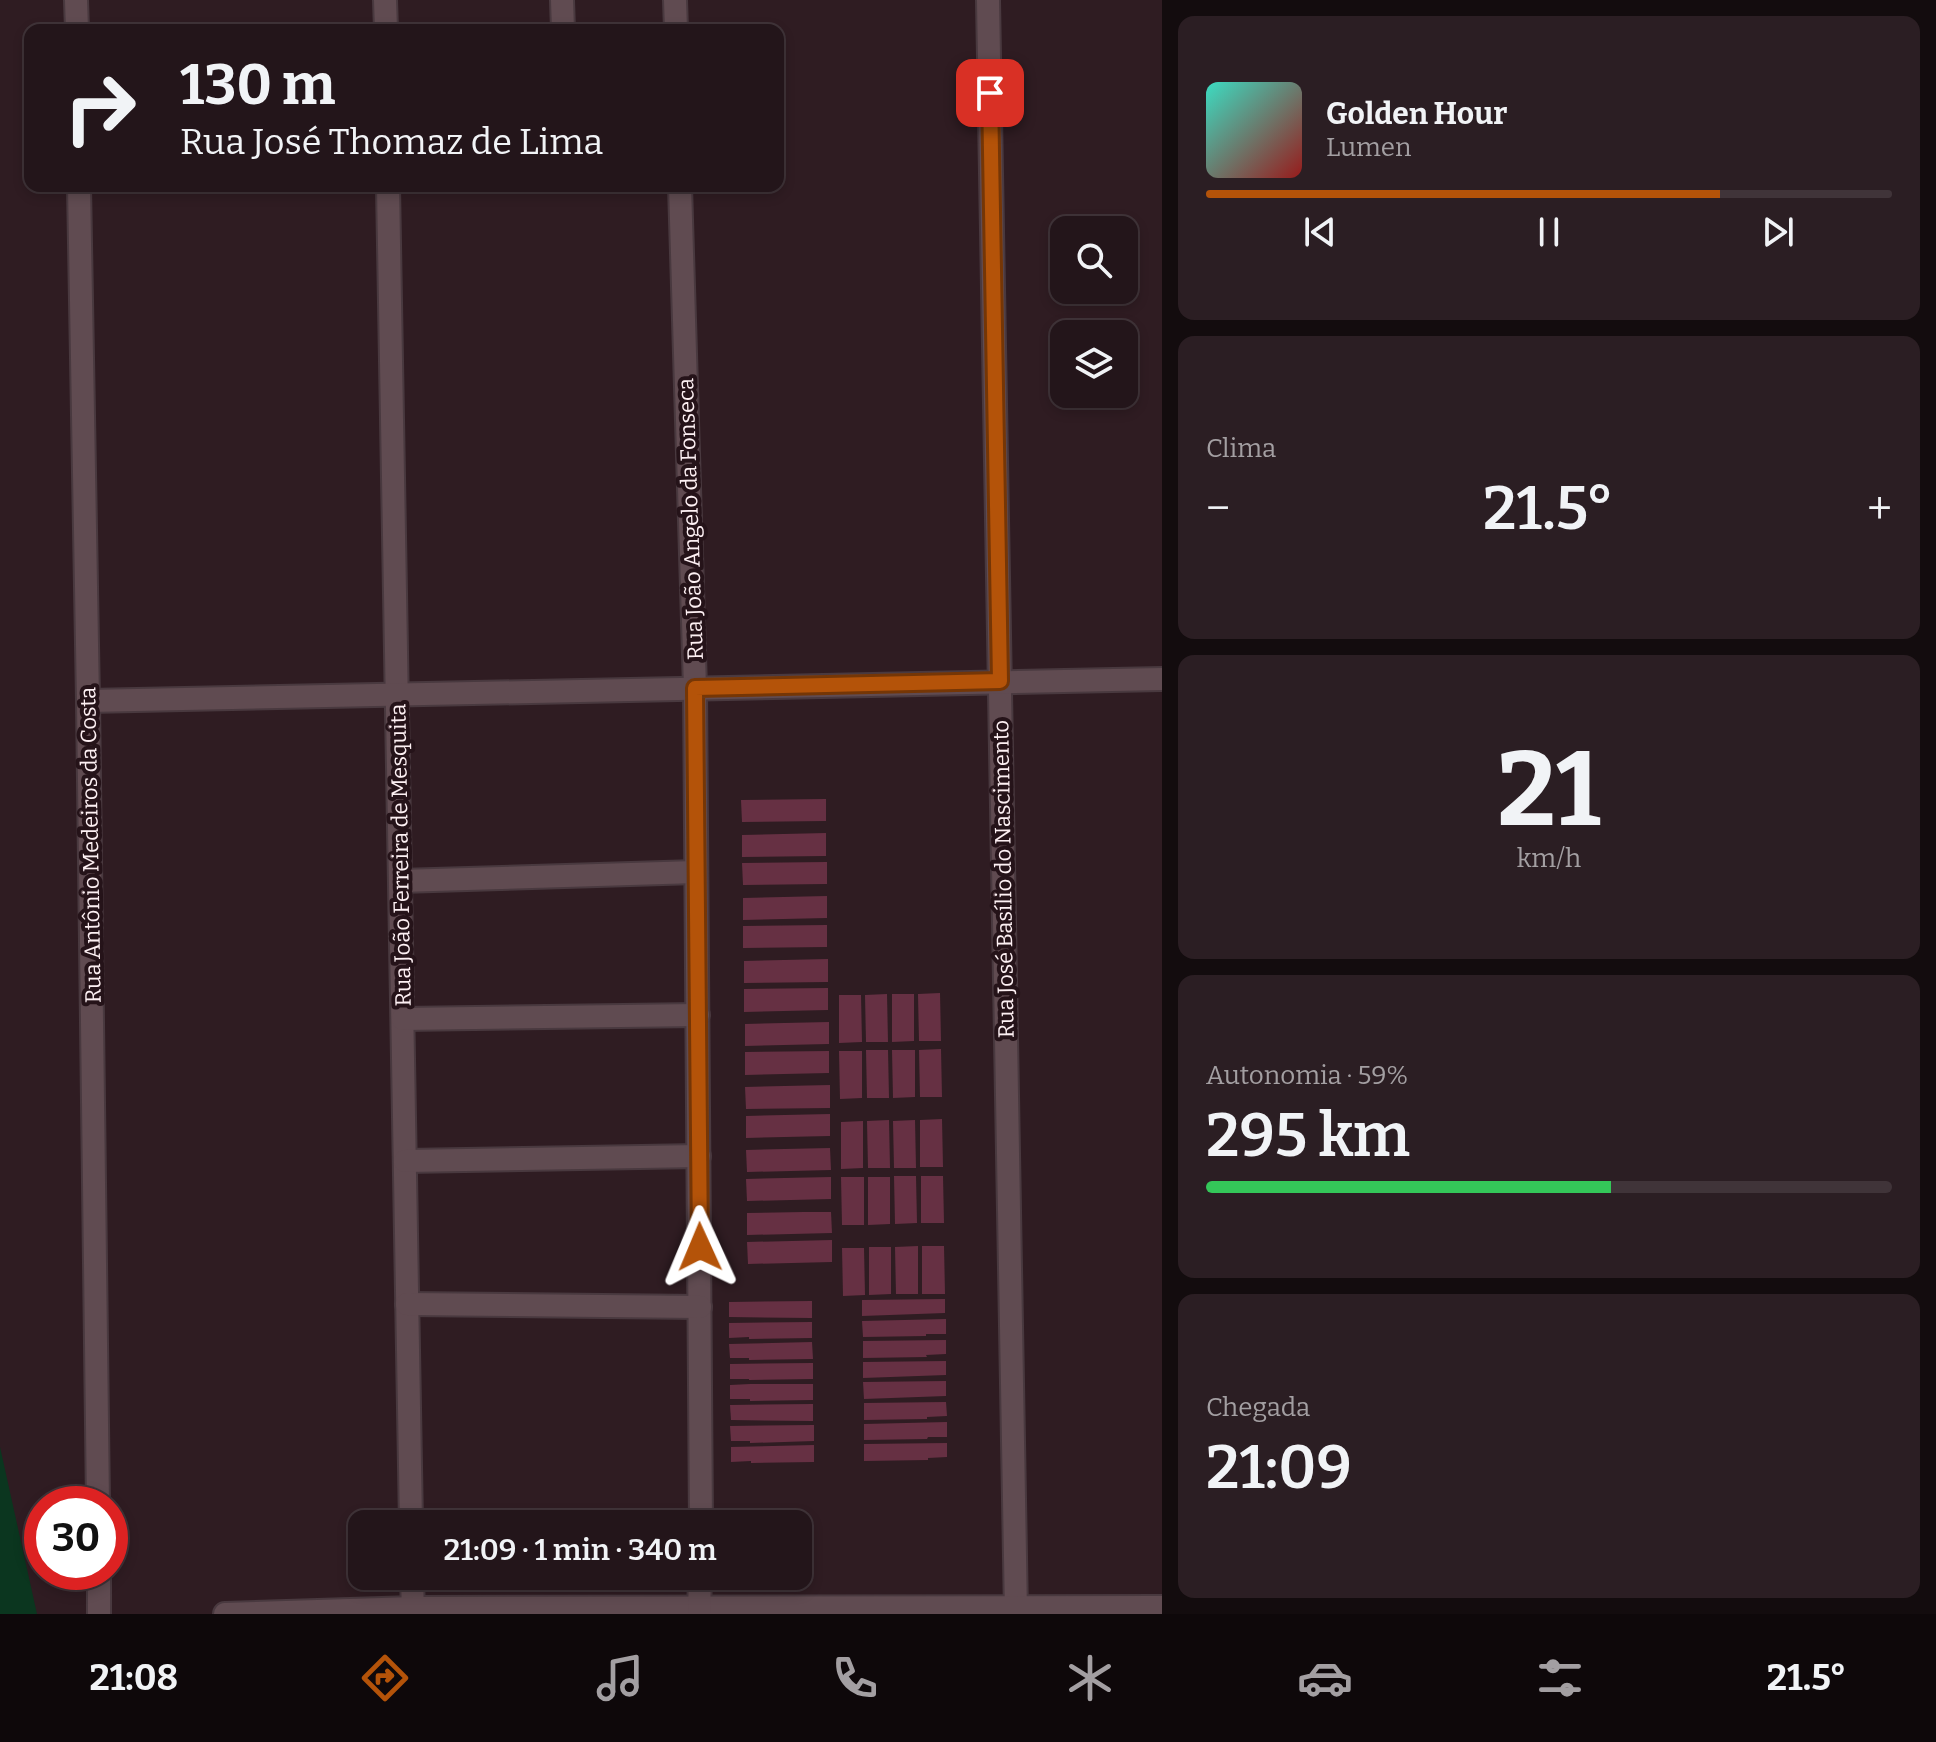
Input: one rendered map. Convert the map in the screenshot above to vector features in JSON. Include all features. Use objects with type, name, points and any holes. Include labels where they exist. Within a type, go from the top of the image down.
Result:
[{"type":"street","points":[[76,0],[77,24]]},
{"type":"street","points":[[385,0],[386,24]]},
{"type":"street","points":[[562,0],[563,24]]},
{"type":"street","points":[[675,0],[676,24]]},
{"type":"street","name":"Rua José Basílio do Nascimento","points":[[988,0],[1016,1611]]},
{"type":"street","name":"Rua Antônio Medeiros da Costa","points":[[79,192],[98,1486]]},
{"type":"street","name":"Rua João Ferreira de Mesquita","points":[[388,192],[411,1510]]},
{"type":"street","name":"Rua João Angelo da Fonseca","points":[[680,192],[695,688],[701,1510]]},
{"type":"street","points":[[88,701],[1162,679]]},
{"type":"street","points":[[400,881],[696,872]]},
{"type":"street","points":[[403,1019],[698,1015]]},
{"type":"street","points":[[405,1161],[699,1156]]},
{"type":"street","points":[[407,1304],[700,1307]]},
{"type":"street","points":[[99,1590],[99,1614]]},
{"type":"street","points":[[412,1590],[413,1611]]},
{"type":"street","points":[[699,1611],[700,1590]]},
{"type":"street","points":[[225,1614],[1016,1611],[1162,1607]]},
{"type":"green space","points":[[0,1447],[24,1555],[24,1590],[32,1590],[37,1614],[0,1614]]},
{"type":"building","points":[[826,799],[826,821],[742,822],[741,800]]},
{"type":"building","points":[[826,833],[826,856],[742,857],[742,835]]},
{"type":"building","points":[[827,862],[827,884],[743,885],[742,863]]},
{"type":"building","points":[[827,896],[827,918],[743,920],[743,898]]},
{"type":"building","points":[[827,925],[827,947],[743,948],[743,926]]},
{"type":"building","points":[[828,959],[828,982],[744,983],[744,961]]},
{"type":"building","points":[[828,988],[828,1010],[744,1012],[744,989]]},
{"type":"building","points":[[940,993],[941,1041],[919,1041],[918,994]]},
{"type":"building","points":[[887,994],[888,1042],[866,1042],[865,995]]},
{"type":"building","points":[[892,994],[914,994],[914,1041],[892,1042]]},
{"type":"building","points":[[839,995],[861,995],[862,1042],[839,1043]]},
{"type":"building","points":[[829,1022],[829,1044],[745,1046],[745,1024]]},
{"type":"building","points":[[941,1049],[942,1097],[920,1097],[919,1050]]},
{"type":"building","points":[[866,1050],[888,1050],[889,1098],[867,1098]]},
{"type":"building","points":[[892,1050],[915,1050],[915,1097],[893,1098]]},
{"type":"building","points":[[829,1051],[829,1073],[745,1075],[745,1052]]},
{"type":"building","points":[[839,1051],[862,1051],[862,1098],[840,1099]]},
{"type":"building","points":[[830,1085],[830,1108],[746,1109],[745,1087]]},
{"type":"building","points":[[830,1114],[830,1136],[746,1138],[746,1116]]},
{"type":"building","points":[[942,1119],[943,1167],[920,1167],[920,1120]]},
{"type":"building","points":[[889,1120],[890,1168],[868,1168],[867,1121]]},
{"type":"building","points":[[915,1120],[916,1168],[894,1168],[893,1121]]},
{"type":"building","points":[[863,1121],[863,1168],[841,1169],[841,1122]]},
{"type":"building","points":[[830,1148],[831,1170],[747,1172],[746,1150]]},
{"type":"building","points":[[894,1176],[916,1176],[917,1223],[895,1224]]},
{"type":"building","points":[[921,1176],[943,1176],[944,1223],[921,1223]]},
{"type":"building","points":[[831,1177],[831,1199],[747,1201],[746,1179]]},
{"type":"building","points":[[841,1177],[864,1177],[864,1225],[842,1225]]},
{"type":"building","points":[[868,1177],[890,1177],[890,1224],[868,1225]]},
{"type":"building","points":[[831,1212],[832,1233],[747,1235],[747,1213]]},
{"type":"building","points":[[832,1240],[832,1262],[748,1264],[747,1242]]},
{"type":"building","points":[[918,1246],[918,1294],[896,1294],[895,1247]]},
{"type":"building","points":[[922,1246],[944,1246],[945,1294],[922,1294]]},
{"type":"building","points":[[869,1247],[891,1247],[891,1294],[869,1295]]},
{"type":"building","points":[[842,1248],[864,1248],[865,1295],[843,1296]]},
{"type":"building","points":[[945,1299],[945,1313],[862,1316],[862,1300]]},
{"type":"building","points":[[812,1301],[812,1318],[729,1317],[729,1302]]},
{"type":"building","points":[[946,1319],[946,1334],[863,1337],[862,1321]]},
{"type":"building","points":[[812,1322],[812,1338],[729,1338],[729,1323]]},
{"type":"building","points":[[946,1340],[946,1354],[863,1358],[863,1341]]},
{"type":"building","points":[[812,1342],[813,1359],[730,1358],[729,1344]]},
{"type":"building","points":[[946,1361],[946,1375],[863,1378],[863,1362]]},
{"type":"building","points":[[813,1363],[813,1379],[730,1379],[730,1364]]},
{"type":"building","points":[[946,1381],[946,1396],[864,1399],[863,1382]]},
{"type":"building","points":[[813,1384],[813,1400],[730,1399],[730,1385]]},
{"type":"building","points":[[946,1402],[947,1416],[864,1420],[864,1403]]},
{"type":"building","points":[[813,1404],[813,1421],[731,1420],[730,1405]]},
{"type":"building","points":[[947,1422],[947,1437],[864,1440],[864,1424]]},
{"type":"building","points":[[814,1425],[814,1441],[731,1441],[730,1426]]},
{"type":"building","points":[[947,1443],[947,1457],[864,1461],[864,1444]]},
{"type":"building","points":[[814,1445],[814,1462],[731,1462],[731,1447]]},
{"type":"route","points":[[700,1247],[695,688],[1000,681],[990,93]]}]
